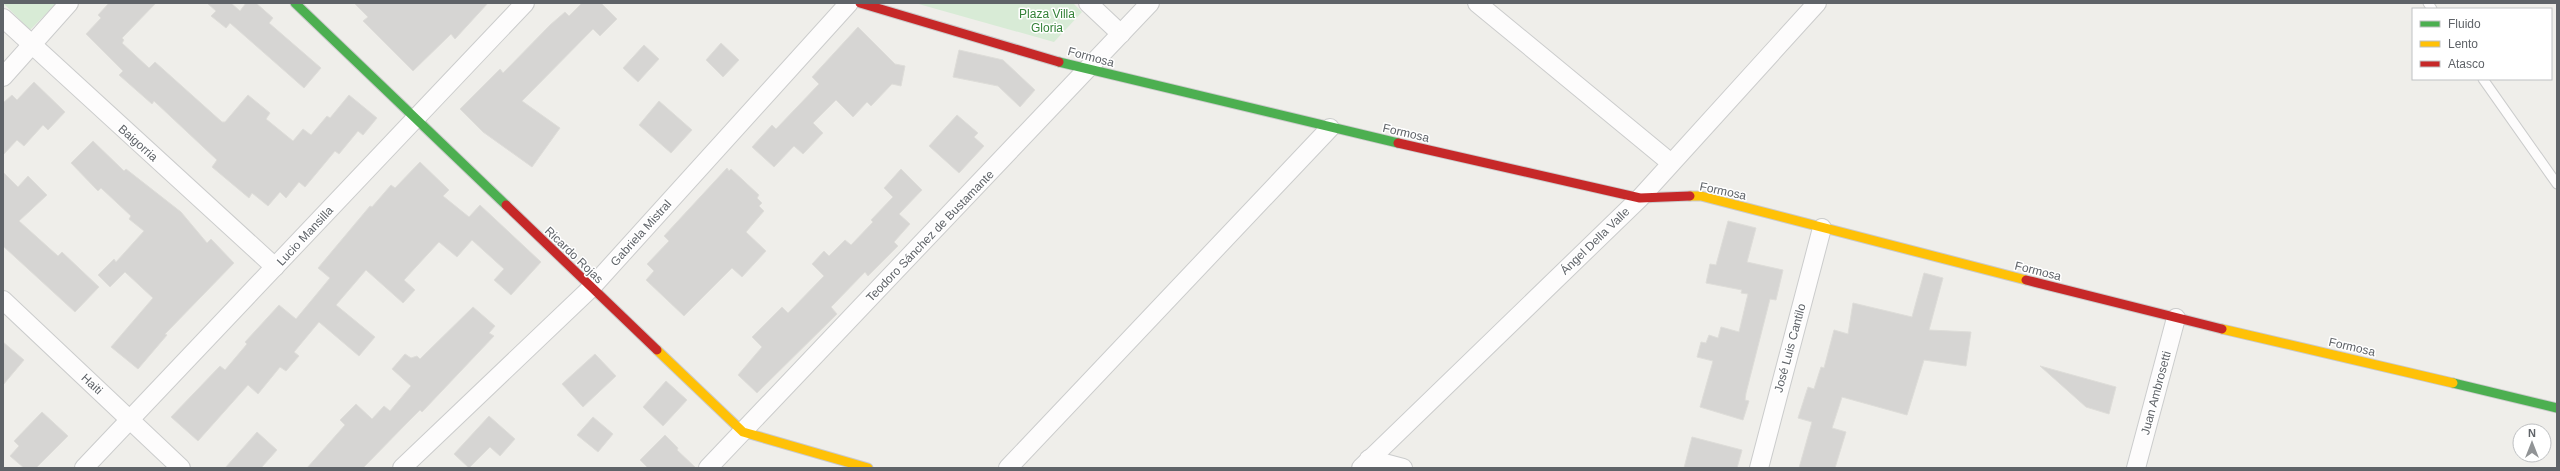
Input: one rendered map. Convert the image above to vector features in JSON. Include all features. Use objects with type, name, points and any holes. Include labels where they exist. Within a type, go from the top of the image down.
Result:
[{"type":"street","points":[[3,77],[69,3]]},
{"type":"street","name":"Ricardo Rojas","points":[[296,3],[591,288],[743,432],[868,468]]},
{"type":"street","name":"Lucio Mansilla","points":[[84,468],[525,3]]},
{"type":"street","name":"Gabriela Mistral","points":[[402,468],[591,288],[850,3]]},
{"type":"street","name":"Formosa","points":[[860,3],[1088,70],[1330,128],[1640,198],[1702,196],[2176,318],[2557,408]]},
{"type":"street","points":[[1088,3],[1121,34]]},
{"type":"street","name":"Teodoro Sánchez de Bustamante","points":[[708,468],[1088,70],[1150,3]]},
{"type":"street","points":[[1477,3],[1671,163]]},
{"type":"street","name":"Ángel Della Valle","points":[[1365,464],[1640,198],[1813,5]]},
{"type":"street","name":"Baigorria","points":[[3,18],[275,268]]},
{"type":"street","points":[[1008,468],[1330,128]]},
{"type":"street","name":"José Luis Cantilo","points":[[1759,468],[1822,228]]},
{"type":"street","name":"Haiti","points":[[3,300],[181,468]]},
{"type":"street","name":"Juan Ambrosetti","points":[[2136,468],[2176,318]]},
{"type":"street","points":[[1365,464],[1403,468]]},
{"type":"lane","points":[[2484,80],[2557,184]]},
{"type":"green space","points":[[3,3],[57,3],[30,30]]},
{"type":"green space","name":"Plaza Villa Gloria","points":[[915,3],[1073,3],[1082,12],[1054,42]]},
{"type":"building","points":[[109,3],[156,3],[122,38],[124,40],[122,43],[149,68],[155,62],[222,122],[225,122],[248,95],[270,113],[266,119],[293,141],[303,129],[311,135],[327,116],[330,118],[349,95],[377,118],[363,135],[358,131],[339,154],[335,151],[305,187],[299,182],[286,198],[280,192],[268,206],[252,193],[249,198],[212,167],[217,160],[154,101],[152,104],[119,75],[123,71],[86,34],[101,18],[98,15]]},
{"type":"building","points":[[207,3],[231,3],[240,11],[246,3],[256,3],[273,18],[269,23],[321,68],[304,88],[230,23],[226,28],[211,16],[216,11]]},
{"type":"building","points":[[354,3],[488,3],[455,39],[451,34],[413,71],[363,21],[368,17]]},
{"type":"building","points":[[582,3],[601,3],[617,19],[600,36],[593,29],[522,101],[560,128],[532,167],[483,132],[460,109],[500,69],[503,73],[550,25],[565,12],[569,16]]},
{"type":"building","points":[[858,27],[895,64],[905,66],[901,86],[892,84],[871,106],[867,102],[853,117],[836,100],[813,123],[823,133],[803,154],[794,146],[774,167],[752,147],[772,125],[776,129],[819,84],[812,77]]},
{"type":"building","points":[[721,43],[739,60],[723,77],[706,60]]},
{"type":"building","points":[[644,45],[659,59],[638,82],[623,68]]},
{"type":"building","points":[[959,50],[1003,60],[1035,90],[1020,107],[998,86],[953,77]]},
{"type":"building","points":[[34,82],[65,112],[48,130],[43,125],[24,146],[17,140],[3,155],[3,103],[12,95],[17,100]]},
{"type":"building","points":[[659,101],[692,130],[671,153],[639,125]]},
{"type":"building","points":[[957,115],[978,133],[974,137],[984,146],[959,173],[929,146]]},
{"type":"building","points":[[93,141],[124,171],[126,169],[181,212],[207,243],[211,239],[234,263],[165,334],[167,335],[138,369],[111,347],[153,298],[125,272],[110,287],[98,275],[114,259],[116,262],[144,231],[129,219],[131,216],[101,188],[98,191],[71,163]]},
{"type":"building","points":[[420,162],[449,190],[443,196],[469,217],[480,205],[541,262],[511,295],[494,280],[504,269],[472,240],[457,257],[439,242],[404,280],[415,290],[403,303],[366,270],[336,305],[375,337],[359,356],[319,322],[294,352],[299,356],[286,371],[280,367],[258,394],[248,385],[198,441],[171,417],[220,366],[225,370],[247,344],[245,342],[279,305],[296,319],[330,278],[318,268],[370,206],[372,207],[391,185],[395,188]]},
{"type":"building","points":[[727,168],[729,171],[731,169],[759,195],[757,198],[762,203],[759,206],[764,211],[746,232],[766,251],[742,277],[732,268],[684,316],[646,280],[654,271],[647,264],[669,241],[664,236]]},
{"type":"building","points":[[901,169],[922,190],[899,214],[910,224],[894,242],[898,246],[868,276],[865,272],[831,307],[837,314],[757,393],[738,375],[762,347],[752,337],[782,307],[788,313],[824,276],[812,264],[824,251],[829,256],[845,240],[851,245],[873,222],[871,220],[893,197],[884,188]]},
{"type":"building","points":[[3,172],[18,187],[28,176],[47,195],[19,221],[58,256],[62,252],[99,287],[75,312],[3,246]]},
{"type":"building","points":[[1728,221],[1756,228],[1747,262],[1783,270],[1776,300],[1770,299],[1746,393],[1745,400],[1749,401],[1743,420],[1700,407],[1713,361],[1697,357],[1701,342],[1706,343],[1709,335],[1718,338],[1721,327],[1739,332],[1748,294],[1741,293],[1742,290],[1706,283],[1710,264],[1716,265]]},
{"type":"building","points":[[1924,273],[1943,278],[1929,330],[1971,332],[1966,366],[1924,360],[1907,415],[1842,397],[1832,428],[1846,432],[1835,468],[1799,468],[1812,422],[1798,418],[1808,387],[1814,389],[1821,367],[1824,368],[1834,330],[1848,334],[1853,303],[1912,317]]},
{"type":"building","points":[[473,307],[495,326],[489,333],[494,336],[422,412],[420,410],[363,468],[307,468],[345,425],[340,420],[356,404],[372,419],[384,406],[390,411],[411,386],[392,369],[405,354],[411,358],[417,356],[420,359]]},
{"type":"building","points":[[3,342],[24,360],[3,385]]},
{"type":"building","points":[[595,354],[616,376],[583,407],[562,384]]},
{"type":"building","points":[[2040,366],[2116,387],[2109,414],[2086,407]]},
{"type":"building","points":[[666,381],[687,400],[663,426],[643,407]]},
{"type":"building","points":[[42,412],[68,436],[36,468],[24,468],[10,456],[19,446],[14,441]]},
{"type":"building","points":[[489,416],[515,439],[500,456],[490,447],[469,468],[454,454]]},
{"type":"building","points":[[593,417],[613,434],[598,452],[577,435]]},
{"type":"building","points":[[257,432],[277,450],[261,468],[225,468]]},
{"type":"building","points":[[665,435],[678,448],[677,450],[696,468],[648,468],[640,460]]},
{"type":"building","points":[[1692,437],[1742,450],[1737,468],[1684,468]]},
{"type":"traffic: fast","points":[[295,3],[506,205]]},
{"type":"traffic: fast","points":[[1059,62],[1398,143]]},
{"type":"traffic: fast","points":[[2453,383],[2557,408]]},
{"type":"traffic: slow","points":[[1690,196],[1701,196],[2026,280]]},
{"type":"traffic: slow","points":[[2222,329],[2453,383]]},
{"type":"traffic: slow","points":[[657,350],[743,432],[868,468]]},
{"type":"traffic: jam","points":[[860,3],[1059,62]]},
{"type":"traffic: jam","points":[[1398,143],[1640,198],[1690,196]]},
{"type":"traffic: jam","points":[[506,205],[657,350]]},
{"type":"traffic: jam","points":[[2026,280],[2222,329]]}]
